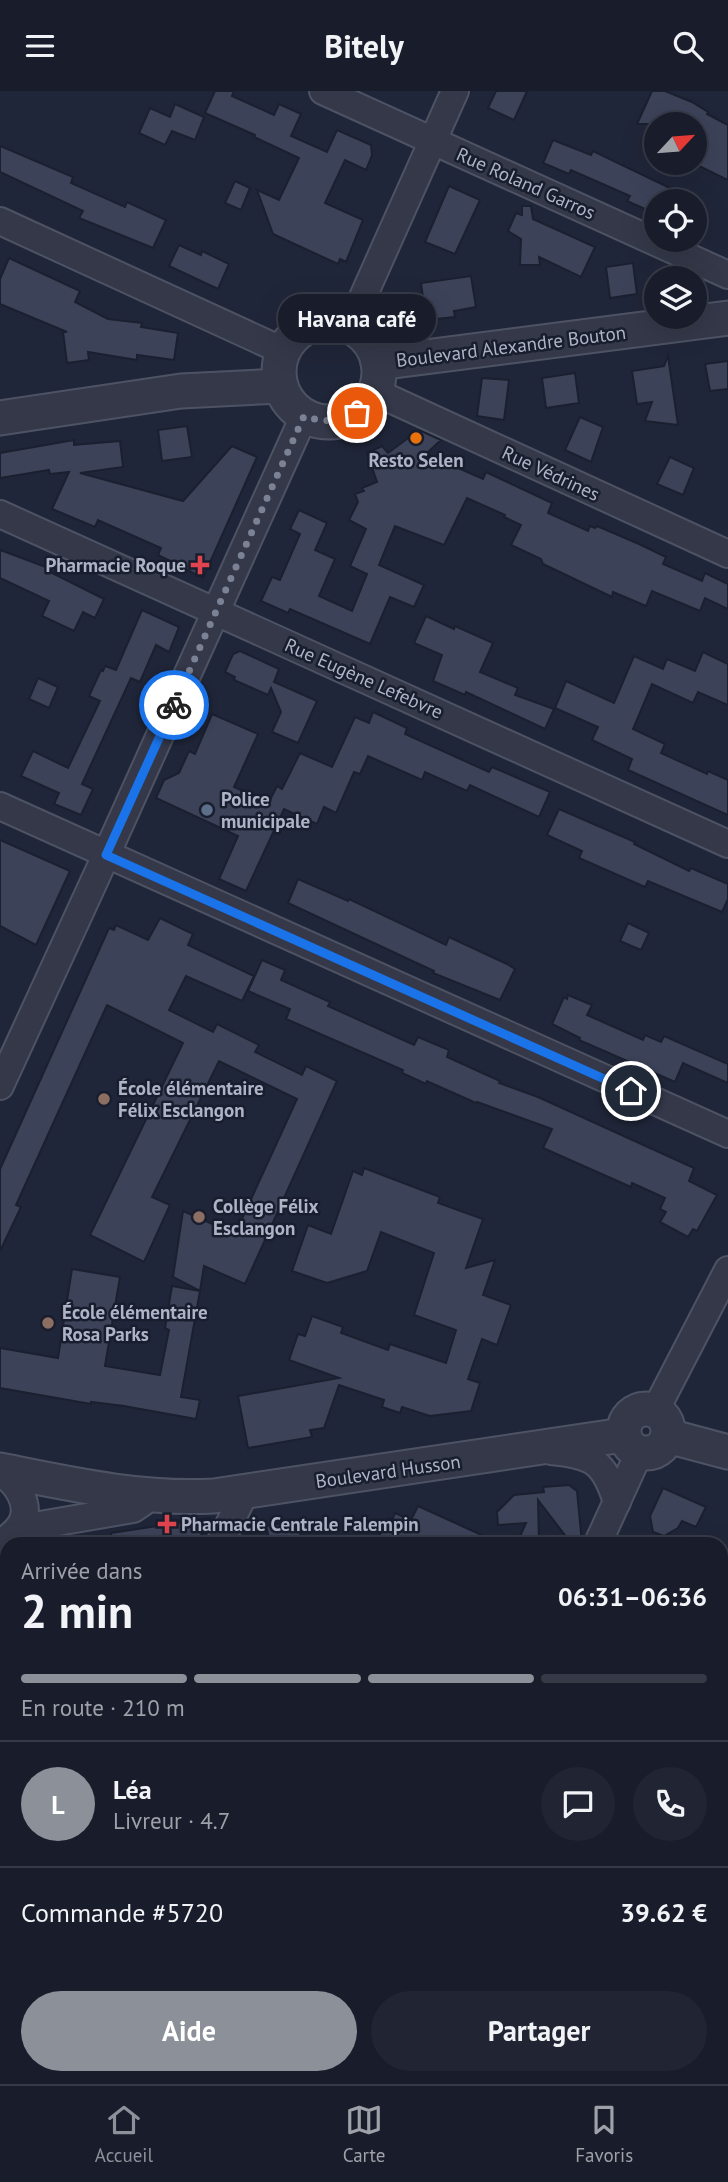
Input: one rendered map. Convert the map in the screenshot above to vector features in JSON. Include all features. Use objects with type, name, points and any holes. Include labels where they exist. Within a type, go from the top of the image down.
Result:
[{"type":"street","name":"Rue Roland Garros","points":[[323,91],[728,275]]},
{"type":"street","points":[[350,326],[455,91]]},
{"type":"street","points":[[0,221],[283,351]]},
{"type":"street","name":"Boulevard Alexandre Bouton","points":[[377,377],[728,318]]},
{"type":"street","points":[[334,322],[350,326],[369,341],[377,377],[368,404],[345,419],[331,422],[304,416],[294,408],[281,386],[279,369],[283,351],[291,338],[304,328],[334,322]]},
{"type":"street","name":"Rue Védrines","points":[[377,377],[728,554]]},
{"type":"street","points":[[0,418],[181,391],[281,386]]},
{"type":"street","points":[[0,1086],[304,416]]},
{"type":"street","name":"Rue Eugène Lefebvre","points":[[0,514],[728,844]]},
{"type":"street","points":[[0,806],[728,1134]]},
{"type":"street","points":[[728,1269],[661,1423],[728,1452]]},
{"type":"street","name":"Boulevard Husson","points":[[0,1471],[152,1496],[204,1497],[532,1449],[631,1444],[649,1453],[664,1444],[661,1423]]},
{"type":"street","points":[[601,1537],[617,1502],[631,1444]]},
{"type":"street","points":[[532,1449],[585,1456],[598,1464],[606,1474],[617,1502]]},
{"type":"street","points":[[0,1471],[14,1483],[24,1508],[23,1521],[7,1537]]},
{"type":"street","points":[[223,1537],[245,1492]]},
{"type":"street","points":[[12,1537],[40,1525],[133,1509],[152,1496]]},
{"type":"building","points":[[215,91],[234,91],[232,96],[274,115],[279,104],[301,114],[291,136],[327,152],[337,130],[371,145],[372,155],[366,170],[345,160],[325,203],[363,220],[346,262],[340,259],[338,264],[273,234],[257,190],[279,200],[299,158],[205,113]]},
{"type":"building","points":[[496,91],[527,91],[514,120],[488,108]]},
{"type":"building","points":[[652,91],[665,91],[708,112],[644,112],[644,124],[637,124]]},
{"type":"building","points":[[175,104],[204,117],[195,140],[172,131],[165,145],[139,133],[150,108],[170,117]]},
{"type":"building","points":[[707,114],[728,125],[728,180],[707,170]]},
{"type":"building","points":[[553,140],[591,155],[593,151],[672,189],[644,189],[644,209],[627,201],[630,196],[571,170],[569,174],[543,163]]},
{"type":"building","points":[[0,146],[73,177],[71,183],[125,207],[127,202],[166,220],[153,248],[79,218],[83,211],[0,172]]},
{"type":"building","points":[[235,181],[250,188],[241,210],[225,203]]},
{"type":"building","points":[[449,186],[480,200],[455,254],[425,242]]},
{"type":"building","points":[[522,206],[531,206],[533,219],[595,247],[581,277],[539,257],[540,265],[520,265],[521,239],[508,231],[516,213],[522,215]]},
{"type":"building","points":[[179,245],[201,255],[202,251],[229,264],[218,289],[169,266]]},
{"type":"building","points":[[9,258],[80,291],[75,302],[108,319],[142,323],[141,327],[178,333],[174,360],[137,355],[137,360],[88,352],[89,360],[67,363],[63,332],[67,332],[0,304],[0,279]]},
{"type":"building","points":[[633,263],[637,294],[610,298],[606,267]]},
{"type":"building","points":[[471,276],[476,307],[454,311],[455,317],[426,320],[421,283]]},
{"type":"building","points":[[668,356],[678,425],[645,421],[652,402],[637,404],[632,371],[664,366]]},
{"type":"building","points":[[728,361],[728,389],[710,391],[705,364]]},
{"type":"building","points":[[575,373],[579,403],[546,408],[542,378]]},
{"type":"building","points":[[482,378],[509,380],[504,420],[477,416]]},
{"type":"building","points":[[580,417],[603,427],[591,462],[565,450]]},
{"type":"building","points":[[187,426],[192,457],[162,461],[158,430]]},
{"type":"building","points":[[419,430],[441,440],[426,454],[483,479],[486,472],[552,503],[548,513],[588,531],[590,526],[597,526],[639,544],[666,557],[663,564],[702,581],[705,573],[728,584],[728,609],[705,598],[700,611],[652,591],[646,606],[613,592],[612,597],[543,564],[541,559],[511,545],[521,525],[467,498],[444,545],[395,526],[379,565],[424,585],[414,607],[390,597],[370,644],[290,609],[288,613],[261,601],[272,577],[280,580],[300,534],[290,529],[299,510],[327,523],[315,550],[335,559],[319,596],[352,611],[367,574],[350,566],[366,529],[349,520],[358,502],[355,494],[377,482],[367,453],[382,446],[388,453]]},
{"type":"building","points":[[74,440],[74,445],[120,441],[123,467],[80,473],[183,501],[232,446],[257,457],[203,578],[158,555],[161,548],[98,520],[95,527],[52,509],[69,472],[50,474],[49,470],[0,478],[0,453]]},
{"type":"building","points":[[670,457],[694,468],[683,495],[657,484]]},
{"type":"building","points":[[0,550],[51,569],[50,572],[104,599],[95,618],[83,612],[74,631],[42,616],[49,601],[0,578]]},
{"type":"building","points":[[142,610],[179,627],[169,652],[156,645],[140,682],[131,678],[82,784],[93,789],[81,815],[54,804],[59,793],[21,776],[33,751],[68,768],[100,701],[89,696],[101,670],[103,671],[105,666],[116,670]]},
{"type":"building","points":[[426,616],[493,643],[480,672],[518,688],[515,695],[554,709],[545,729],[466,692],[465,695],[433,681],[442,655],[414,643]]},
{"type":"building","points":[[240,651],[279,669],[274,682],[317,701],[298,743],[272,732],[281,712],[271,688],[268,695],[234,680],[235,677],[225,672],[233,654]]},
{"type":"building","points":[[703,652],[728,664],[728,705],[698,692],[693,703],[652,684],[633,729],[665,744],[661,753],[707,774],[708,771],[728,780],[728,815],[628,770],[632,759],[592,740],[598,727],[555,708],[566,681],[614,703],[634,656],[663,669],[667,659],[695,671]]},
{"type":"building","points":[[38,678],[58,687],[49,708],[29,699]]},
{"type":"building","points":[[373,712],[407,728],[405,734],[489,772],[492,767],[550,792],[539,817],[470,785],[467,791],[425,772],[422,780],[368,756],[360,774],[354,772],[336,813],[324,807],[317,824],[284,809],[246,891],[219,879],[238,836],[156,798],[164,780],[179,773],[189,751],[195,754],[212,714],[258,734],[234,787],[269,802],[277,786],[282,789],[300,753],[332,767],[355,717],[369,723]]},
{"type":"building","points":[[559,809],[635,842],[634,844],[689,871],[691,868],[728,884],[728,899],[722,912],[648,881],[645,887],[579,858],[582,851],[547,835]]},
{"type":"building","points":[[0,840],[70,871],[36,945],[0,926]]},
{"type":"building","points":[[298,879],[348,901],[349,899],[446,945],[449,937],[507,964],[515,969],[500,1000],[433,973],[434,971],[288,903]]},
{"type":"building","points":[[160,918],[193,934],[188,945],[254,976],[242,1001],[186,976],[169,1010],[213,1032],[217,1024],[259,1045],[255,1052],[302,1075],[306,1066],[337,1081],[245,1284],[204,1266],[200,1291],[173,1277],[183,1211],[235,1234],[297,1099],[219,1061],[152,1197],[170,1205],[144,1262],[90,1235],[183,1043],[107,1005],[16,1205],[21,1207],[0,1251],[0,1169],[109,928],[114,930],[116,925],[148,940]]},
{"type":"building","points":[[628,923],[649,933],[641,950],[620,941]]},
{"type":"building","points":[[262,960],[285,970],[281,980],[330,1002],[328,1006],[414,1045],[418,1037],[449,1050],[447,1057],[500,1081],[499,1083],[538,1097],[694,1168],[689,1181],[717,1195],[697,1231],[693,1229],[688,1237],[660,1222],[666,1212],[660,1209],[665,1198],[632,1183],[631,1187],[543,1148],[552,1129],[476,1103],[427,1081],[426,1084],[402,1073],[403,1070],[286,1019],[290,1009],[248,991]]},
{"type":"building","points":[[568,995],[592,1005],[587,1015],[643,1040],[645,1035],[661,1042],[664,1036],[728,1064],[728,1083],[683,1063],[675,1082],[579,1040],[580,1038],[552,1024],[564,997],[567,999]]},
{"type":"building","points":[[364,1168],[440,1197],[438,1203],[483,1219],[466,1268],[495,1260],[483,1295],[511,1305],[497,1345],[482,1339],[468,1379],[480,1383],[471,1411],[430,1416],[402,1407],[400,1413],[382,1407],[384,1400],[339,1385],[324,1428],[310,1430],[312,1437],[248,1448],[238,1396],[339,1378],[289,1360],[298,1334],[305,1336],[312,1316],[343,1327],[341,1333],[388,1350],[390,1344],[446,1363],[456,1330],[414,1315],[434,1253],[381,1232],[367,1271],[327,1283],[292,1271],[308,1225],[331,1234],[353,1171],[362,1175]]},
{"type":"building","points":[[72,1269],[120,1277],[105,1366],[160,1375],[169,1330],[165,1328],[172,1286],[200,1291],[181,1397],[200,1400],[196,1419],[0,1388],[0,1348],[58,1358]]},
{"type":"building","points":[[569,1485],[577,1491],[581,1537],[566,1537],[538,1500],[539,1537],[520,1537],[526,1523],[498,1525],[497,1512],[514,1495],[544,1492],[543,1487]]},
{"type":"building","points":[[663,1488],[706,1507],[696,1527],[682,1521],[678,1528],[664,1536],[653,1532],[650,1516]]},
{"type":"building","points":[[418,1506],[486,1537],[379,1537],[388,1518],[392,1520],[395,1513],[411,1520]]},
{"type":"building","points":[[210,1518],[200,1537],[111,1537],[111,1533]]},
{"type":"building","points":[[298,1521],[301,1537],[269,1537],[266,1526]]},
{"type":"way so far","points":[[174,705],[304,416],[331,422],[357,413]]},
{"type":"place","name":"Havana café","points":[[357,413]]},
{"type":"place","name":"Resto Selen","points":[[416,438]]},
{"type":"place","name":"Pharmacie Roque","points":[[200,565]]},
{"type":"place","name":"Police municipale","points":[[207,810]]},
{"type":"place","name":"École élémentaire Félix Esclangon","points":[[104,1099]]},
{"type":"place","name":"Collège Félix Esclangon","points":[[199,1217]]},
{"type":"place","name":"École élémentaire Rosa Parks","points":[[48,1323]]},
{"type":"place","name":"Pharmacie Centrale Falempin","points":[[167,1524]]},
{"type":"route","points":[[174,705],[106,855],[631,1091]]}]
